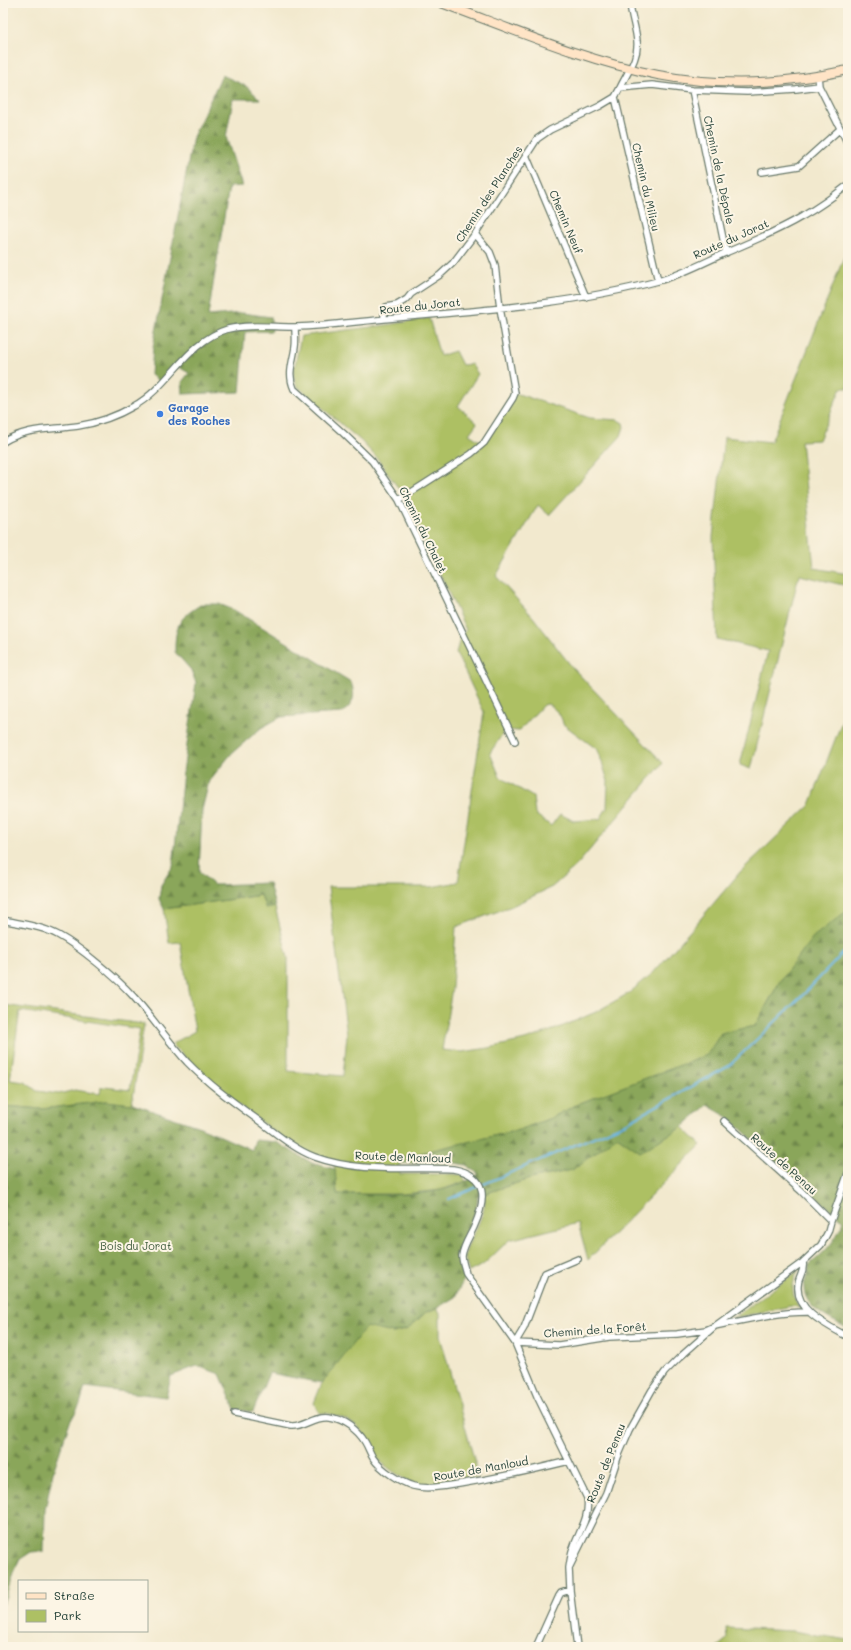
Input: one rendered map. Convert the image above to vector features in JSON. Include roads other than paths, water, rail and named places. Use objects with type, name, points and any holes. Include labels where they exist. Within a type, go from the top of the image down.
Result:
[{"type":"main road","points":[[442,3],[561,47],[630,69],[679,78],[721,82],[776,82],[848,70]]},
{"type":"street","name":"Chemin des Planches","points":[[384,319],[386,307],[397,305],[402,302],[446,270],[462,253],[537,139],[550,130],[600,106],[614,97],[630,69],[636,52],[637,42],[630,3]]},
{"type":"street","points":[[818,76],[819,86],[848,144]]},
{"type":"street","points":[[620,88],[652,85],[692,90],[747,92],[789,90],[819,86]]},
{"type":"street","name":"Chemin de la Dépale","points":[[692,90],[726,253]]},
{"type":"street","name":"Chemin du Milieu","points":[[614,97],[658,281]]},
{"type":"street","points":[[762,172],[799,166],[840,129]]},
{"type":"street","name":"Chemin Neuf","points":[[526,155],[586,297]]},
{"type":"street","name":"Route du Jorat","points":[[3,442],[18,434],[33,430],[77,426],[104,420],[135,406],[150,395],[198,346],[222,331],[242,326],[295,327],[500,308],[586,297],[658,281],[726,253],[804,216],[848,185]]},
{"type":"street","points":[[399,500],[471,454],[484,443],[513,398],[515,386],[500,308],[493,256],[475,234]]},
{"type":"street","name":"Chemin du Chalet","points":[[295,327],[295,346],[290,375],[294,389],[372,461],[399,500],[515,741]]},
{"type":"street","name":"Route de Manloud","points":[[3,920],[51,931],[72,944],[132,995],[180,1053],[211,1084],[273,1132],[309,1154],[315,1157],[352,1165],[378,1168],[454,1168],[464,1170],[474,1175],[480,1183],[482,1202],[478,1216],[463,1250],[463,1263],[466,1274],[515,1343],[537,1396],[586,1492],[588,1508],[587,1516],[573,1548],[569,1568]]},
{"type":"street","name":"Route de Penau","points":[[724,1121],[801,1191],[831,1221]]},
{"type":"street","name":"Route de Penau","points":[[577,1647],[570,1590],[569,1568],[606,1493],[618,1457],[630,1429],[652,1390],[665,1372],[715,1326],[803,1262],[821,1245],[828,1232],[848,1173]]},
{"type":"street","points":[[515,1343],[524,1328],[545,1273],[578,1259]]},
{"type":"street","points":[[803,1262],[804,1268],[798,1283],[798,1290],[808,1312]]},
{"type":"street","points":[[715,1326],[792,1312],[808,1312],[848,1337]]},
{"type":"street","name":"Chemin de la Forêt","points":[[515,1343],[558,1345],[609,1337],[678,1334],[706,1330],[715,1326]]},
{"type":"street","name":"Route de Manloud","points":[[234,1414],[291,1426],[297,1426],[322,1416],[339,1419],[349,1425],[364,1441],[374,1459],[381,1467],[408,1484],[422,1488],[434,1488],[479,1481],[569,1461]]},
{"type":"street","points":[[536,1647],[559,1596],[562,1592],[570,1590]]},
{"type":"waterway","points":[[449,1199],[624,1124],[729,1066],[802,996],[848,948]]},
{"type":"place","name":"Garage des Roches","points":[[160,414]]},
{"type":"park label","name":"Bois du Jorat","points":[[136,1246]]}]
